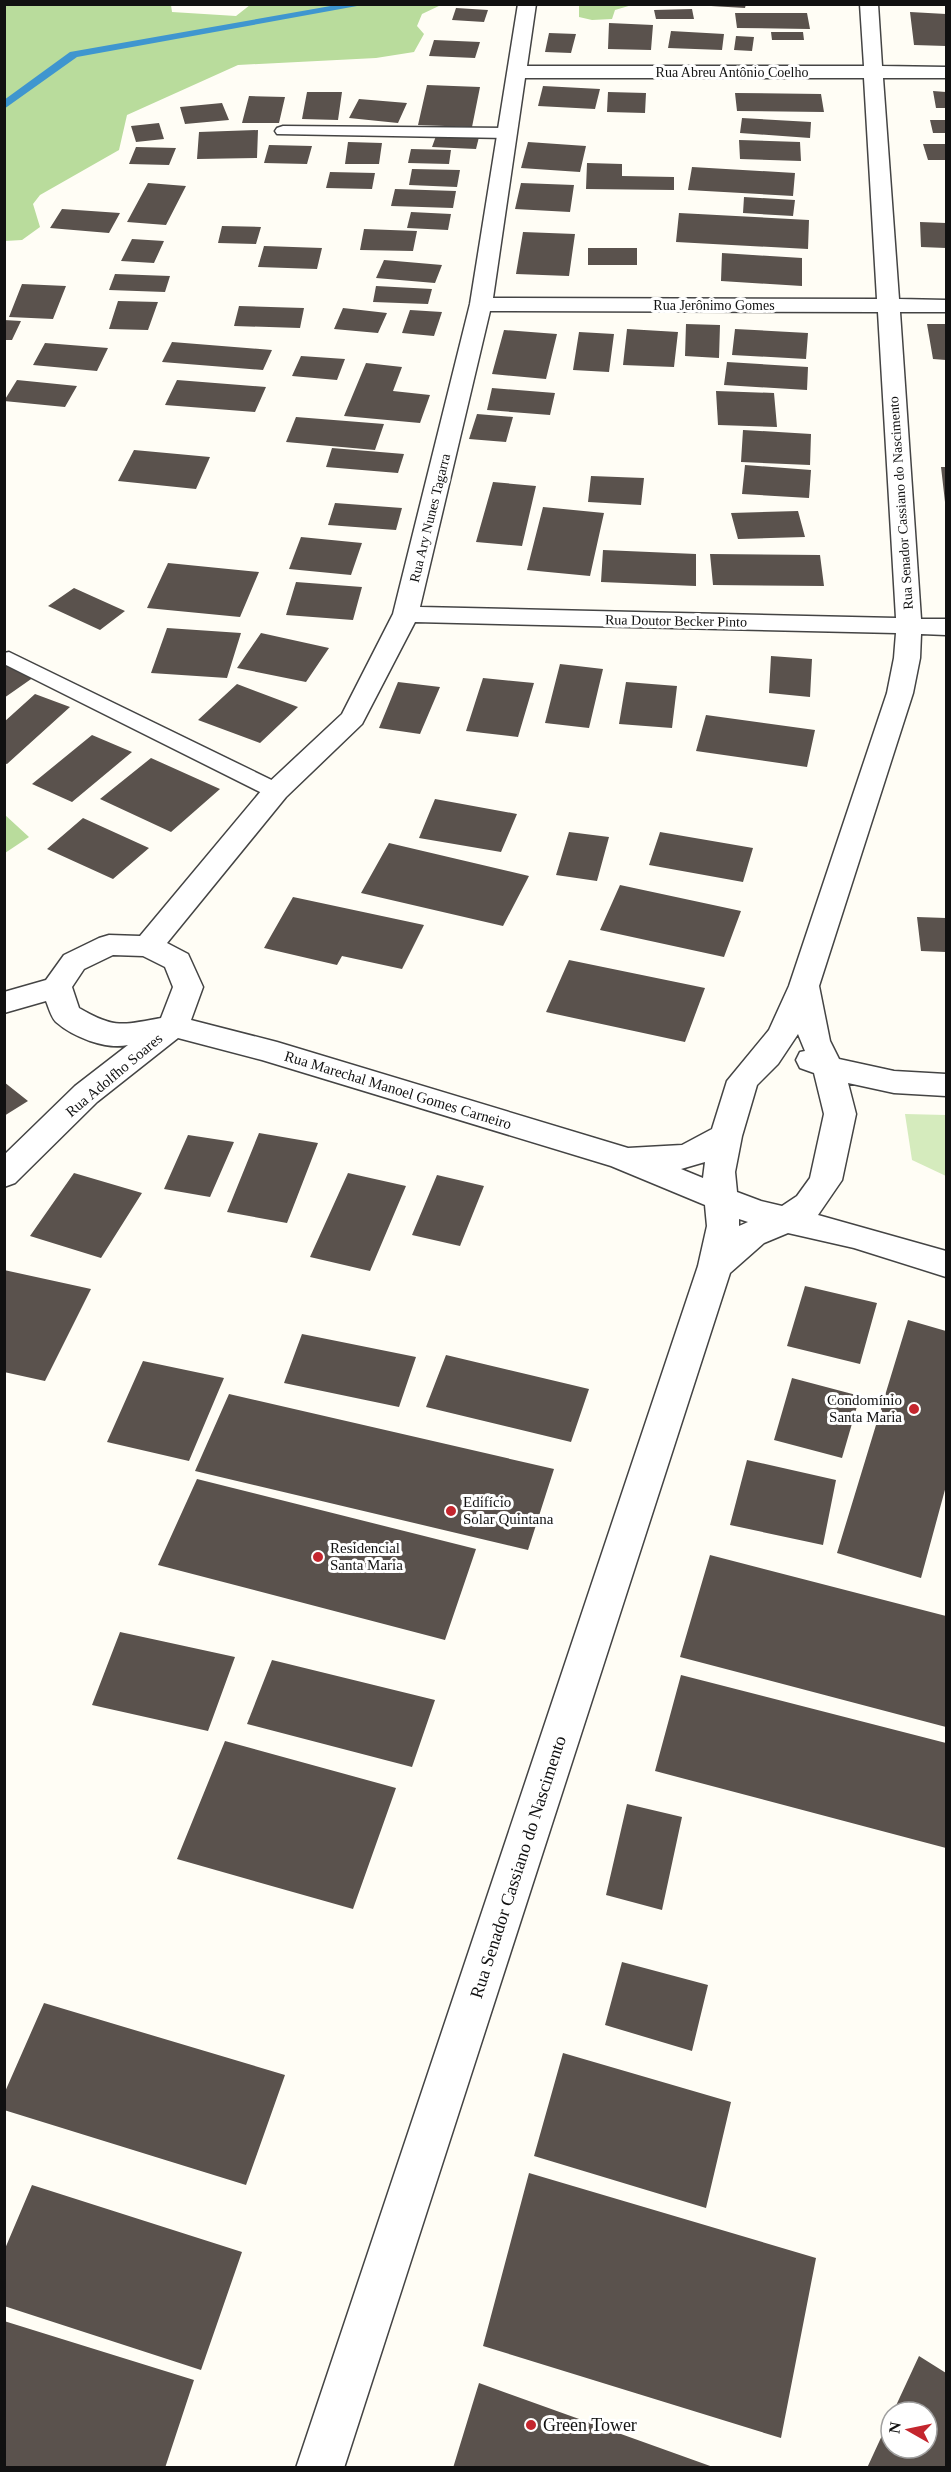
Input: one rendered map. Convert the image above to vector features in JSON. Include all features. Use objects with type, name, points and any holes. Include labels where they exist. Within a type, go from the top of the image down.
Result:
[{"type":"street","name":"Rua Ary Nunes Tagarra","points":[[148,946],[276,791],[353,718],[406,614],[481,304],[527,4]]},
{"type":"street","name":"Rua Senador Cassiano do Nascimento","points":[[320,2468],[715,1266],[723,1226],[723,1201],[719,1172],[726,1136],[743,1081],[768,1056],[783,1034],[804,986],[900,693],[907,658],[909,627],[869,4]]},
{"type":"street","name":"Rua Abreu Antônio Coelho","points":[[517,72],[946,72]]},
{"type":"street","name":"Rua Jerônimo Gomes","points":[[481,304],[946,306]]},
{"type":"street","name":"Rua Doutor Becker Pinto","points":[[406,614],[946,627]]},
{"type":"street","points":[[4,1003],[57,987],[74,962],[109,945],[148,946],[178,961],[188,987],[173,1026]]},
{"type":"street","name":"Rua Senador Cassiano do Nascimento","points":[[715,1266],[752,1234],[786,1220],[809,1204],[826,1180],[840,1114],[828,1066],[815,1041],[804,986]]},
{"type":"street","points":[[57,987],[66,1014],[124,1049]]},
{"type":"street","name":"Rua Adolfho Soares","points":[[4,1175],[86,1094],[124,1049],[173,1026]]},
{"type":"street","name":"Rua Marechal Manoel Gomes Carneiro","points":[[173,1026],[266,1050],[622,1158],[723,1201],[786,1220],[854,1236],[946,1264]]},
{"type":"street","points":[[768,1056],[802,1057],[861,1077],[907,1085],[946,1085]]},
{"type":"street","points":[[840,1114],[861,1101],[907,1085]]},
{"type":"street","name":"Rua Marechal Manoel Gomes Carneiro","points":[[622,1158],[687,1157],[726,1136]]},
{"type":"lane","points":[[283,131],[507,133]]},
{"type":"lane","points":[[9,658],[276,791]]},
{"type":"green space","points":[[5,4],[171,5],[172,12],[236,16],[250,5],[441,5],[422,14],[417,26],[424,34],[414,52],[376,58],[238,65],[127,115],[119,150],[40,195],[33,204],[40,227],[22,240],[5,241]]},
{"type":"green space","points":[[579,4],[632,5],[615,10],[612,19],[592,20],[579,17]]},
{"type":"green space","points":[[4,814],[29,837],[5,853],[4,853]]},
{"type":"green space","points":[[905,1114],[946,1115],[946,1176],[912,1160]]},
{"type":"building","points":[[711,4],[746,4],[745,8],[711,6]]},
{"type":"building","points":[[456,8],[488,10],[484,22],[452,20]]},
{"type":"building","points":[[692,9],[694,19],[656,19],[654,10]]},
{"type":"building","points":[[910,12],[946,14],[946,46],[914,45]]},
{"type":"building","points":[[735,13],[807,13],[810,29],[737,28]]},
{"type":"building","points":[[609,23],[653,25],[651,50],[608,49]]},
{"type":"building","points":[[671,31],[724,34],[722,50],[668,48]]},
{"type":"building","points":[[771,32],[803,32],[804,40],[772,40]]},
{"type":"building","points":[[549,33],[576,34],[571,53],[545,52]]},
{"type":"building","points":[[736,36],[754,37],[752,51],[734,50]]},
{"type":"building","points":[[434,40],[480,42],[475,58],[429,56]]},
{"type":"building","points":[[427,85],[480,87],[472,127],[418,125]]},
{"type":"building","points":[[543,86],[600,89],[595,109],[538,106]]},
{"type":"building","points":[[933,91],[946,92],[946,108],[936,108]]},
{"type":"building","points":[[307,92],[342,92],[338,120],[302,119]]},
{"type":"building","points":[[608,92],[646,93],[645,113],[607,112]]},
{"type":"building","points":[[735,93],[821,94],[824,112],[737,111]]},
{"type":"building","points":[[249,96],[285,97],[279,123],[242,123]]},
{"type":"building","points":[[359,99],[407,103],[398,123],[349,118]]},
{"type":"building","points":[[222,103],[229,120],[185,124],[180,107]]},
{"type":"building","points":[[742,118],[811,122],[810,138],[740,133]]},
{"type":"building","points":[[930,120],[946,120],[946,133],[933,133]]},
{"type":"building","points":[[159,123],[164,139],[136,142],[131,126]]},
{"type":"building","points":[[258,130],[257,158],[197,159],[199,132]]},
{"type":"building","points":[[436,136],[479,137],[476,149],[432,147]]},
{"type":"building","points":[[739,140],[800,142],[801,161],[740,159]]},
{"type":"building","points":[[348,142],[382,143],[379,164],[345,164]]},
{"type":"building","points":[[528,142],[586,146],[580,172],[521,168]]},
{"type":"building","points":[[923,144],[946,144],[946,160],[928,160]]},
{"type":"building","points":[[269,145],[312,146],[307,164],[264,163]]},
{"type":"building","points":[[136,147],[176,148],[169,165],[129,164]]},
{"type":"building","points":[[411,149],[451,150],[449,164],[408,163]]},
{"type":"building","points":[[587,163],[622,164],[622,176],[674,177],[674,190],[586,189]]},
{"type":"building","points":[[692,167],[795,173],[793,196],[688,190]]},
{"type":"building","points":[[412,169],[460,170],[457,187],[409,185]]},
{"type":"building","points":[[330,172],[375,173],[372,189],[326,188]]},
{"type":"building","points":[[148,183],[186,186],[166,225],[127,222]]},
{"type":"building","points":[[521,183],[574,185],[570,212],[515,209]]},
{"type":"building","points":[[395,189],[456,191],[453,208],[391,206]]},
{"type":"building","points":[[744,197],[795,200],[793,216],[743,213]]},
{"type":"building","points":[[62,209],[120,213],[109,233],[50,228]]},
{"type":"building","points":[[411,212],[451,214],[448,230],[407,228]]},
{"type":"building","points":[[679,213],[809,220],[808,249],[676,242]]},
{"type":"building","points":[[920,222],[946,223],[946,248],[921,247]]},
{"type":"building","points":[[222,226],[261,227],[256,244],[218,243]]},
{"type":"building","points":[[364,229],[417,231],[413,251],[360,250]]},
{"type":"building","points":[[523,232],[575,234],[569,276],[516,274]]},
{"type":"building","points":[[132,239],[164,241],[154,263],[121,261]]},
{"type":"building","points":[[264,246],[322,248],[317,269],[258,267]]},
{"type":"building","points":[[588,248],[637,248],[637,265],[588,265]]},
{"type":"building","points":[[722,253],[802,258],[802,286],[721,281]]},
{"type":"building","points":[[384,260],[442,265],[435,283],[376,278]]},
{"type":"building","points":[[115,274],[170,276],[165,292],[109,290]]},
{"type":"building","points":[[22,284],[66,286],[53,319],[9,317]]},
{"type":"building","points":[[376,286],[432,289],[428,304],[373,302]]},
{"type":"building","points":[[118,301],[158,302],[148,330],[109,329]]},
{"type":"building","points":[[239,306],[304,308],[300,328],[234,326]]},
{"type":"building","points":[[343,308],[387,313],[378,333],[334,329]]},
{"type":"building","points":[[410,310],[442,312],[434,336],[402,333]]},
{"type":"building","points":[[4,320],[21,321],[12,340],[4,340]]},
{"type":"building","points":[[686,324],[720,325],[719,358],[685,356]]},
{"type":"building","points":[[927,324],[946,324],[946,360],[933,359]]},
{"type":"building","points":[[627,329],[678,332],[674,367],[623,365]]},
{"type":"building","points":[[735,329],[808,333],[806,359],[732,355]]},
{"type":"building","points":[[504,330],[557,334],[546,379],[492,374]]},
{"type":"building","points":[[579,332],[614,334],[609,372],[573,370]]},
{"type":"building","points":[[172,342],[272,350],[263,370],[162,362]]},
{"type":"building","points":[[45,343],[108,348],[97,371],[33,365]]},
{"type":"building","points":[[301,356],[345,359],[337,380],[292,376]]},
{"type":"building","points":[[727,362],[808,367],[807,390],[724,385]]},
{"type":"building","points":[[366,363],[402,367],[393,391],[430,395],[420,423],[344,416]]},
{"type":"building","points":[[17,380],[77,386],[65,407],[4,401]]},
{"type":"building","points":[[177,380],[266,387],[255,412],[165,405]]},
{"type":"building","points":[[492,388],[555,393],[550,415],[487,410]]},
{"type":"building","points":[[716,391],[774,393],[777,427],[718,425]]},
{"type":"building","points":[[477,414],[513,417],[506,442],[469,439]]},
{"type":"building","points":[[296,417],[384,424],[375,450],[286,442]]},
{"type":"building","points":[[743,430],[811,434],[810,465],[741,462]]},
{"type":"building","points":[[332,448],[404,454],[398,473],[326,467]]},
{"type":"building","points":[[134,450],[210,457],[196,489],[118,481]]},
{"type":"building","points":[[745,465],[811,470],[809,498],[742,494]]},
{"type":"building","points":[[941,467],[946,467],[946,502],[945,502]]},
{"type":"building","points":[[591,476],[644,478],[641,505],[588,502]]},
{"type":"building","points":[[493,482],[536,486],[522,546],[476,542]]},
{"type":"building","points":[[335,503],[402,508],[396,530],[328,525]]},
{"type":"building","points":[[543,507],[604,513],[590,576],[527,570]]},
{"type":"building","points":[[798,511],[805,537],[738,539],[731,513]]},
{"type":"building","points":[[301,537],[362,543],[351,575],[289,569]]},
{"type":"building","points":[[603,550],[696,554],[696,586],[601,582]]},
{"type":"building","points":[[710,554],[820,555],[824,586],[713,585]]},
{"type":"building","points":[[168,563],[259,572],[240,617],[147,608]]},
{"type":"building","points":[[296,582],[362,587],[353,620],[286,615]]},
{"type":"building","points":[[74,588],[125,611],[100,630],[48,606]]},
{"type":"building","points":[[167,628],[241,633],[227,678],[151,673]]},
{"type":"building","points":[[261,633],[329,648],[306,682],[237,668]]},
{"type":"building","points":[[771,656],[812,659],[810,697],[769,693]]},
{"type":"building","points":[[4,663],[34,677],[4,698]]},
{"type":"building","points":[[560,664],[603,669],[589,728],[545,723]]},
{"type":"building","points":[[483,678],[534,683],[518,737],[466,731]]},
{"type":"building","points":[[398,682],[440,687],[420,734],[379,728]]},
{"type":"building","points":[[626,682],[677,686],[672,728],[619,724]]},
{"type":"building","points":[[237,684],[298,707],[260,743],[198,720]]},
{"type":"building","points":[[35,694],[70,707],[7,764],[4,763],[4,722]]},
{"type":"building","points":[[706,715],[815,730],[807,767],[696,751]]},
{"type":"building","points":[[92,735],[132,752],[72,802],[32,784]]},
{"type":"building","points":[[151,758],[220,789],[171,832],[100,799]]},
{"type":"building","points":[[435,799],[517,814],[501,852],[419,838]]},
{"type":"building","points":[[83,818],[149,848],[113,879],[47,849]]},
{"type":"building","points":[[569,832],[609,837],[597,881],[556,875]]},
{"type":"building","points":[[660,832],[753,848],[743,882],[649,865]]},
{"type":"building","points":[[389,843],[529,876],[503,926],[361,893]]},
{"type":"building","points":[[620,885],[741,911],[724,957],[600,930]]},
{"type":"building","points":[[293,897],[424,925],[402,969],[342,956],[337,965],[264,948]]},
{"type":"building","points":[[917,917],[946,918],[946,952],[921,951]]},
{"type":"building","points":[[569,960],[705,988],[685,1042],[546,1012]]},
{"type":"building","points":[[4,1082],[28,1101],[4,1116]]},
{"type":"building","points":[[259,1133],[318,1143],[287,1223],[227,1212]]},
{"type":"building","points":[[188,1135],[234,1142],[210,1197],[164,1189]]},
{"type":"building","points":[[74,1173],[142,1193],[101,1258],[30,1236]]},
{"type":"building","points":[[348,1173],[406,1186],[370,1271],[310,1257]]},
{"type":"building","points":[[437,1175],[484,1186],[460,1246],[412,1235]]},
{"type":"building","points":[[4,1270],[91,1289],[45,1381],[4,1372]]},
{"type":"building","points":[[805,1286],[877,1303],[860,1364],[787,1346]]},
{"type":"building","name":"Condomínio Santa Maria","points":[[908,1320],[946,1331],[946,1486],[921,1578],[837,1553]]},
{"type":"building","points":[[302,1334],[416,1357],[399,1407],[284,1383]]},
{"type":"building","points":[[446,1355],[589,1389],[571,1442],[426,1407]]},
{"type":"building","points":[[143,1361],[224,1378],[189,1461],[107,1442]]},
{"type":"building","points":[[792,1378],[860,1396],[842,1458],[774,1440]]},
{"type":"building","name":"Edifício Solar Quintana","points":[[229,1394],[554,1469],[528,1550],[195,1471]]},
{"type":"building","points":[[747,1460],[836,1480],[823,1545],[730,1525]]},
{"type":"building","name":"Residencial Santa Maria","points":[[197,1479],[476,1549],[445,1640],[158,1565]]},
{"type":"building","points":[[710,1555],[946,1616],[946,1727],[680,1657]]},
{"type":"building","points":[[120,1632],[235,1657],[208,1731],[92,1705]]},
{"type":"building","points":[[272,1660],[435,1700],[412,1767],[247,1724]]},
{"type":"building","points":[[681,1675],[946,1743],[946,1848],[655,1771]]},
{"type":"building","points":[[225,1741],[396,1788],[353,1909],[177,1859]]},
{"type":"building","points":[[627,1804],[682,1817],[662,1910],[606,1895]]},
{"type":"building","points":[[622,1962],[708,1985],[692,2051],[605,2025]]},
{"type":"building","points":[[44,2003],[285,2075],[246,2185],[4,2110],[4,2094]]},
{"type":"building","points":[[563,2053],[731,2102],[706,2208],[534,2156]]},
{"type":"building","points":[[529,2173],[816,2258],[781,2438],[483,2346]]},
{"type":"building","points":[[32,2185],[242,2252],[201,2370],[4,2306],[4,2251]]},
{"type":"building","points":[[4,2321],[194,2380],[165,2468],[4,2468]]},
{"type":"building","points":[[919,2356],[946,2373],[946,2468],[867,2468],[879,2442],[879,2460],[939,2460],[939,2400],[899,2400]]},
{"type":"building","name":"Green Tower","points":[[479,2383],[713,2467],[713,2468],[453,2468]]},
{"type":"waterway","points":[[4,106],[74,54],[363,4]]},
{"type":"place","name":"Condomínio Santa Maria","points":[[914,1409]]},
{"type":"place","name":"Edifício Solar Quintana","points":[[451,1511]]},
{"type":"place","name":"Residencial Santa Maria","points":[[318,1557]]},
{"type":"place","name":"Green Tower","points":[[531,2425]]}]
